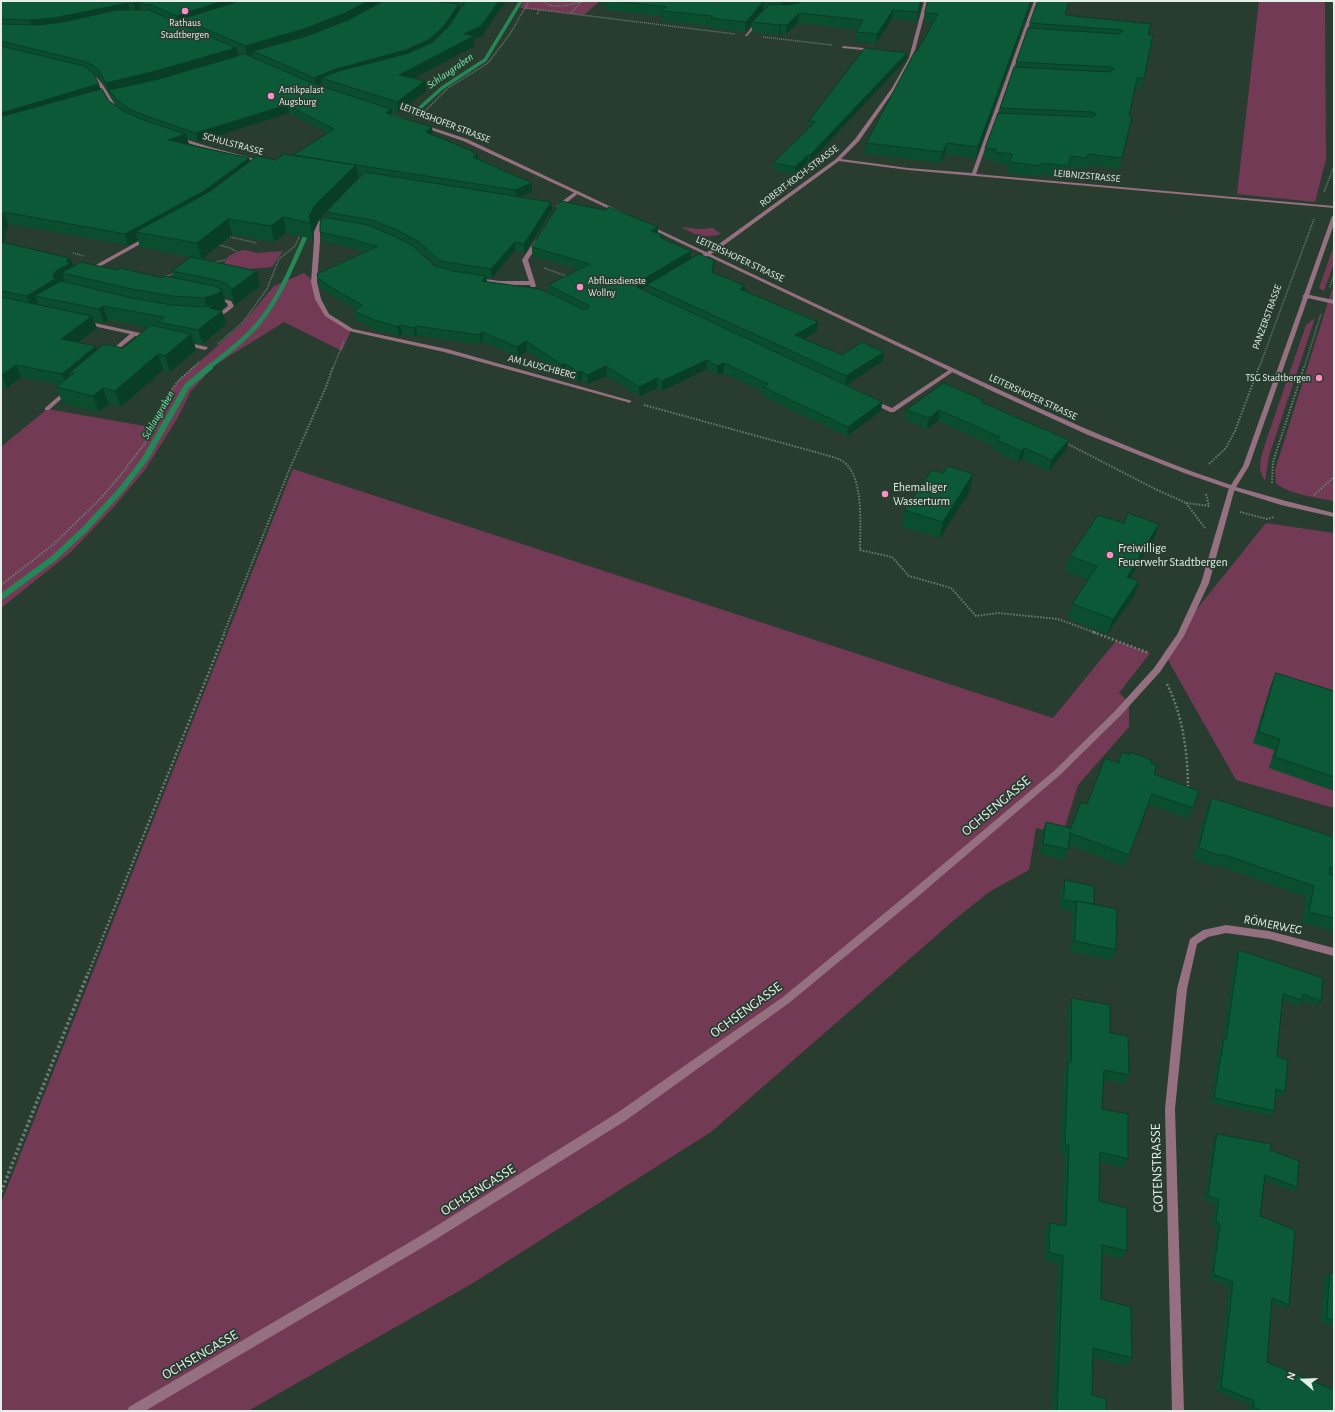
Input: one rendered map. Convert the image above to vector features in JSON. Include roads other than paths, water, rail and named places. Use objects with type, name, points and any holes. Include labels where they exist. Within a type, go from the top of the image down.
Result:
[{"type":"street","name":"ROBERT-KOCH-STRASSE","points":[[693,262],[707,255],[838,160],[857,140],[894,88],[912,55],[926,1]]},
{"type":"street","points":[[974,174],[1036,1]]},
{"type":"street","points":[[746,35],[763,16]]},
{"type":"street","points":[[1024,34],[1032,35]]},
{"type":"street","points":[[843,47],[882,51]]},
{"type":"street","points":[[905,54],[912,55]]},
{"type":"street","points":[[80,72],[89,74],[99,81],[116,110],[123,114]]},
{"type":"street","points":[[1009,75],[1017,75]]},
{"type":"street","points":[[99,98],[115,94]]},
{"type":"street","name":"LEITERSHOFER STRASSE","points":[[376,109],[412,120],[465,140],[627,216]]},
{"type":"street","points":[[993,120],[1000,121]]},
{"type":"street","name":"SCHULSTRASSE","points":[[174,136],[208,148],[266,162],[260,167]]},
{"type":"street","name":"LEIBNIZSTRASSE","points":[[838,160],[908,169],[1334,207]]},
{"type":"street","points":[[553,214],[557,208],[578,192]]},
{"type":"street","points":[[550,207],[557,208]]},
{"type":"street","points":[[321,222],[327,217]]},
{"type":"street","points":[[1232,488],[1246,466],[1333,224],[1334,217]]},
{"type":"street","points":[[321,222],[328,223]]},
{"type":"street","name":"AM LAUSCHBERG","points":[[321,222],[317,232],[314,282],[318,299],[327,315],[352,330],[445,350],[629,401]]},
{"type":"street","name":"LEITERSHOFER STRASSE","points":[[642,223],[1036,410],[1115,445],[1232,488],[1301,508],[1334,514]]},
{"type":"street","points":[[82,275],[156,234]]},
{"type":"street","points":[[536,292],[531,283],[525,260],[539,238]]},
{"type":"street","points":[[88,271],[96,273]]},
{"type":"street","points":[[470,279],[500,283],[531,283]]},
{"type":"street","points":[[210,296],[229,302],[231,306],[224,312],[210,317]]},
{"type":"street","points":[[1306,296],[1334,302]]},
{"type":"street","points":[[83,323],[155,338]]},
{"type":"street","points":[[105,359],[134,334]]},
{"type":"street","points":[[176,342],[204,348]]},
{"type":"street","points":[[867,400],[892,411],[952,370]]},
{"type":"street","points":[[47,409],[76,384]]},
{"type":"street","name":"OCHSENGASSE","points":[[133,1411],[426,1239],[621,1117],[786,1000],[1057,774],[1118,713],[1157,670],[1180,636],[1205,583],[1232,488]]},
{"type":"street","name":"RÖMERWEG","points":[[1206,933],[1226,929],[1269,934],[1334,952]]},
{"type":"street","name":"GOTENSTRASSE","points":[[1178,1411],[1170,1109],[1182,989],[1193,942],[1206,933]]},
{"type":"waterway","name":"Schlaugraben","points":[[413,114],[442,88],[485,60],[521,1]]},
{"type":"waterway","name":"Schlaugraben","points":[[208,368],[246,337],[266,314],[280,291],[309,228]]},
{"type":"waterway","name":"Schlaugraben","points":[[1,597],[54,558],[84,530],[121,490],[145,459],[187,386],[210,367]]},
{"type":"place","name":"Rathaus Stadtbergen","points":[[185,11]]},
{"type":"place","name":"Antikpalast Augsburg","points":[[271,96]]},
{"type":"place","name":"Abflussdienste Wollny","points":[[580,287]]},
{"type":"place","name":"TSG Stadtbergen","points":[[1319,378]]},
{"type":"place","name":"Ehemaliger Wasserturm","points":[[885,494]]},
{"type":"place","name":"Freiwillige Feuerwehr Stadtbergen","points":[[1110,555]]}]
